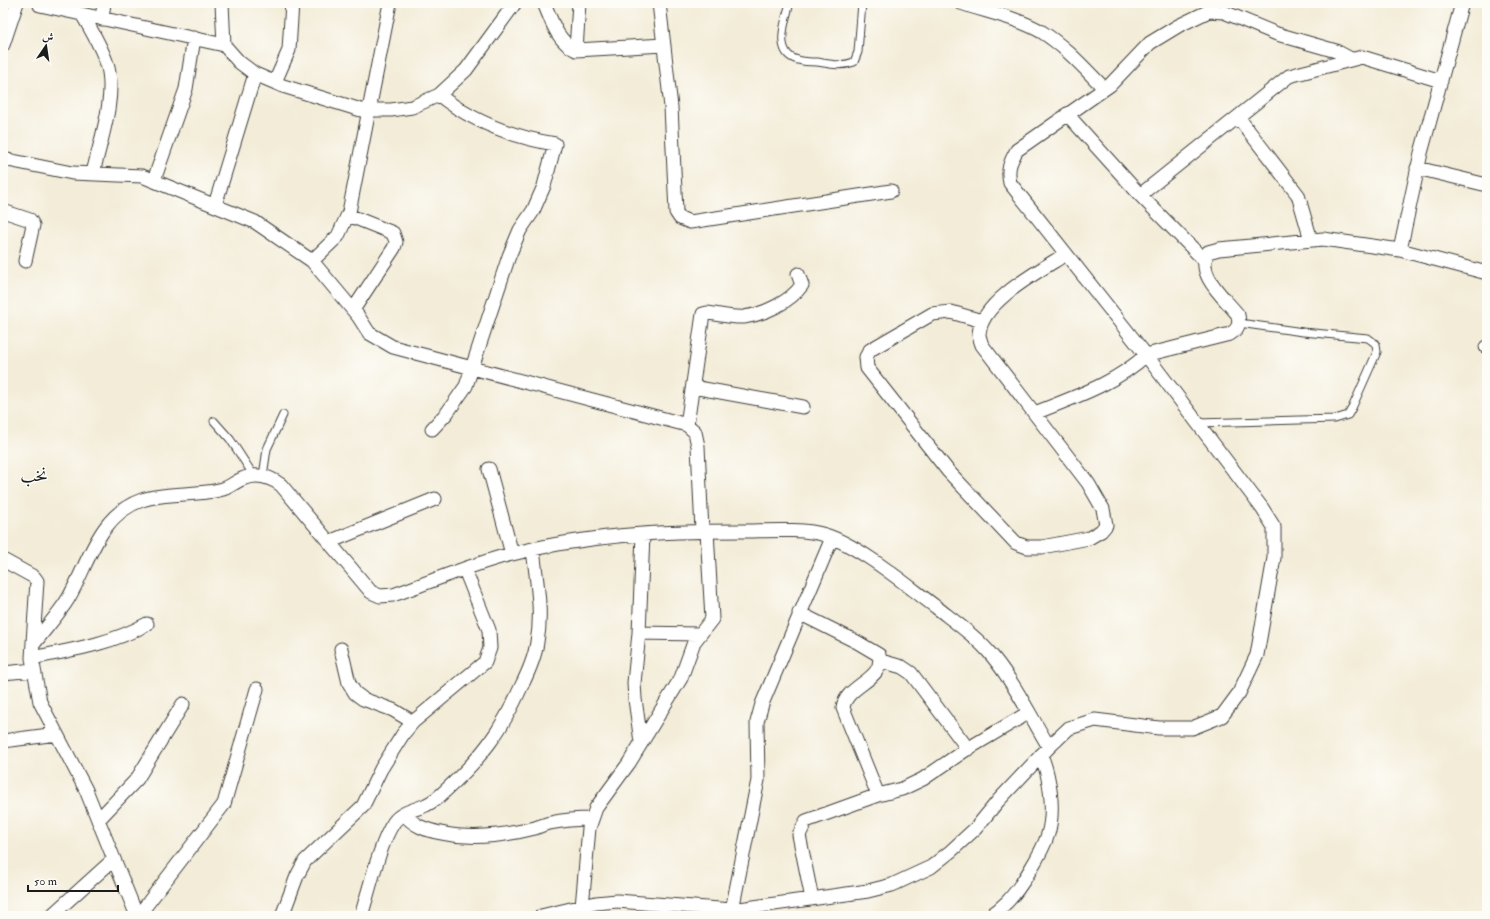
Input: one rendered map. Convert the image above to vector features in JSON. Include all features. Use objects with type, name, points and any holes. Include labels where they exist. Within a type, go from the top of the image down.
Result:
[{"type":"street","points":[[3,46],[17,3]]},
{"type":"street","points":[[40,3],[40,5],[224,45],[239,62],[255,74],[361,110],[391,110],[412,107],[439,95],[466,70],[515,3]]},
{"type":"street","points":[[102,18],[104,3]]},
{"type":"street","points":[[222,3],[224,45]]},
{"type":"street","points":[[275,82],[289,50],[292,3]]},
{"type":"street","points":[[312,261],[338,236],[348,215],[390,3]]},
{"type":"street","points":[[544,3],[558,36],[569,47],[576,50],[664,44]]},
{"type":"street","points":[[576,50],[579,3]]},
{"type":"street","points":[[659,3],[671,107],[676,212],[680,218],[690,222],[891,191]]},
{"type":"street","points":[[961,3],[1024,23],[1042,32],[1067,52],[1104,88]]},
{"type":"street","points":[[1400,250],[1417,168],[1462,3]]},
{"type":"street","points":[[541,916],[596,903],[617,901],[659,910],[733,913],[868,891],[892,885],[931,867],[952,851],[976,828],[998,801],[1045,751],[1069,728],[1095,720],[1159,728],[1192,728],[1222,716],[1239,692],[1257,655],[1274,558],[1274,527],[1262,508],[1146,355],[1010,183],[1008,172],[1011,161],[1017,150],[1118,78],[1138,54],[1150,43],[1178,26],[1209,12],[1226,7],[1278,34],[1336,51],[1351,59]]},
{"type":"street","points":[[82,14],[99,43],[107,65],[110,86],[106,116],[93,174]]},
{"type":"street","points":[[154,180],[177,119],[186,89],[194,38]]},
{"type":"street","points":[[1140,195],[1289,76],[1351,59],[1365,57],[1441,81]]},
{"type":"street","points":[[215,205],[255,74]]},
{"type":"street","points":[[432,429],[458,399],[473,368],[509,256],[520,230],[533,211],[544,186],[555,144],[532,140],[512,134],[466,114],[439,95]]},
{"type":"street","points":[[1067,114],[1140,195],[1204,260]]},
{"type":"street","points":[[1238,117],[1298,195],[1312,240]]},
{"type":"street","points":[[3,158],[72,173],[142,176],[154,180],[255,222],[312,261],[353,310],[369,333],[393,347],[687,425],[695,432],[698,446],[712,619],[694,642],[681,678],[617,780],[596,808],[589,828],[582,907]]},
{"type":"street","points":[[1417,168],[1487,185]]},
{"type":"street","points":[[3,211],[30,220],[34,225],[25,261]]},
{"type":"street","points":[[348,215],[393,233],[396,242],[394,248],[353,310]]},
{"type":"street","points":[[1035,413],[1098,387],[1136,365],[1146,355],[1230,334],[1236,330],[1240,323],[1238,315],[1206,276],[1204,260],[1208,252],[1219,249],[1323,239],[1400,250],[1487,273]]},
{"type":"street","points":[[982,321],[951,312],[932,314],[870,350],[866,357],[866,368],[948,471],[1016,543],[1027,548],[1042,547],[1089,538],[1106,525],[1103,509],[1088,483],[982,345],[979,334],[982,321],[1002,297],[1066,254]]},
{"type":"street","points":[[687,425],[703,314],[707,313],[743,317],[780,304],[796,293],[802,285],[798,274]]},
{"type":"street","points":[[693,387],[803,407]]},
{"type":"street","points":[[489,469],[512,554]]},
{"type":"street","points":[[33,645],[67,599],[103,530],[116,514],[129,505],[144,499],[222,490],[242,479],[259,476],[272,478],[281,485],[371,592],[380,596],[393,595],[512,554],[602,537],[704,531],[792,531],[824,534],[848,544],[909,587],[965,630],[992,655],[1013,684],[1045,751],[1051,803],[1048,834],[1033,865],[1007,902],[990,916]]},
{"type":"street","points":[[329,542],[435,499]]},
{"type":"street","points":[[641,742],[634,683],[639,633],[643,535]]},
{"type":"street","points":[[733,913],[758,780],[757,722],[762,704],[799,613],[832,538]]},
{"type":"street","points":[[361,916],[385,839],[395,821],[404,814],[426,805],[443,794],[470,768],[489,746],[507,718],[530,669],[537,642],[540,610],[533,549]]},
{"type":"street","points":[[3,560],[37,581],[33,664],[40,702],[86,790],[137,916]]},
{"type":"street","points":[[282,916],[297,876],[305,860],[363,806],[394,746],[414,722],[485,662],[490,648],[489,630],[465,570]]},
{"type":"street","points":[[799,613],[857,642],[879,655],[881,661],[879,669],[848,696],[844,702],[843,708],[878,796]]},
{"type":"street","points":[[3,674],[127,635],[147,624]]},
{"type":"street","points":[[639,633],[699,634]]},
{"type":"street","points":[[341,649],[349,683],[362,699],[393,710],[414,722]]},
{"type":"street","points":[[881,661],[902,667],[911,673],[968,749]]},
{"type":"street","points":[[137,916],[224,804],[257,690]]},
{"type":"street","points":[[98,820],[137,779],[183,704]]},
{"type":"street","points":[[812,900],[799,835],[801,828],[806,821],[902,789],[923,780],[968,749],[1028,713]]},
{"type":"street","points":[[3,741],[57,734]]},
{"type":"street","points":[[404,814],[418,827],[457,837],[478,838],[529,829],[561,821],[592,819]]},
{"type":"street","points":[[51,916],[114,859]]},
{"type":"lane","points":[[790,3],[783,33],[783,47],[787,55],[797,60],[845,66],[854,62],[858,52],[862,3]]},
{"type":"lane","points":[[1198,423],[1335,419],[1348,415],[1377,352],[1376,344],[1368,338],[1303,332],[1240,323]]},
{"type":"lane","points":[[259,476],[267,450],[284,415]]},
{"type":"lane","points":[[214,421],[259,476]]},
{"type":"district","name":"نخب","points":[[34,475]]}]
